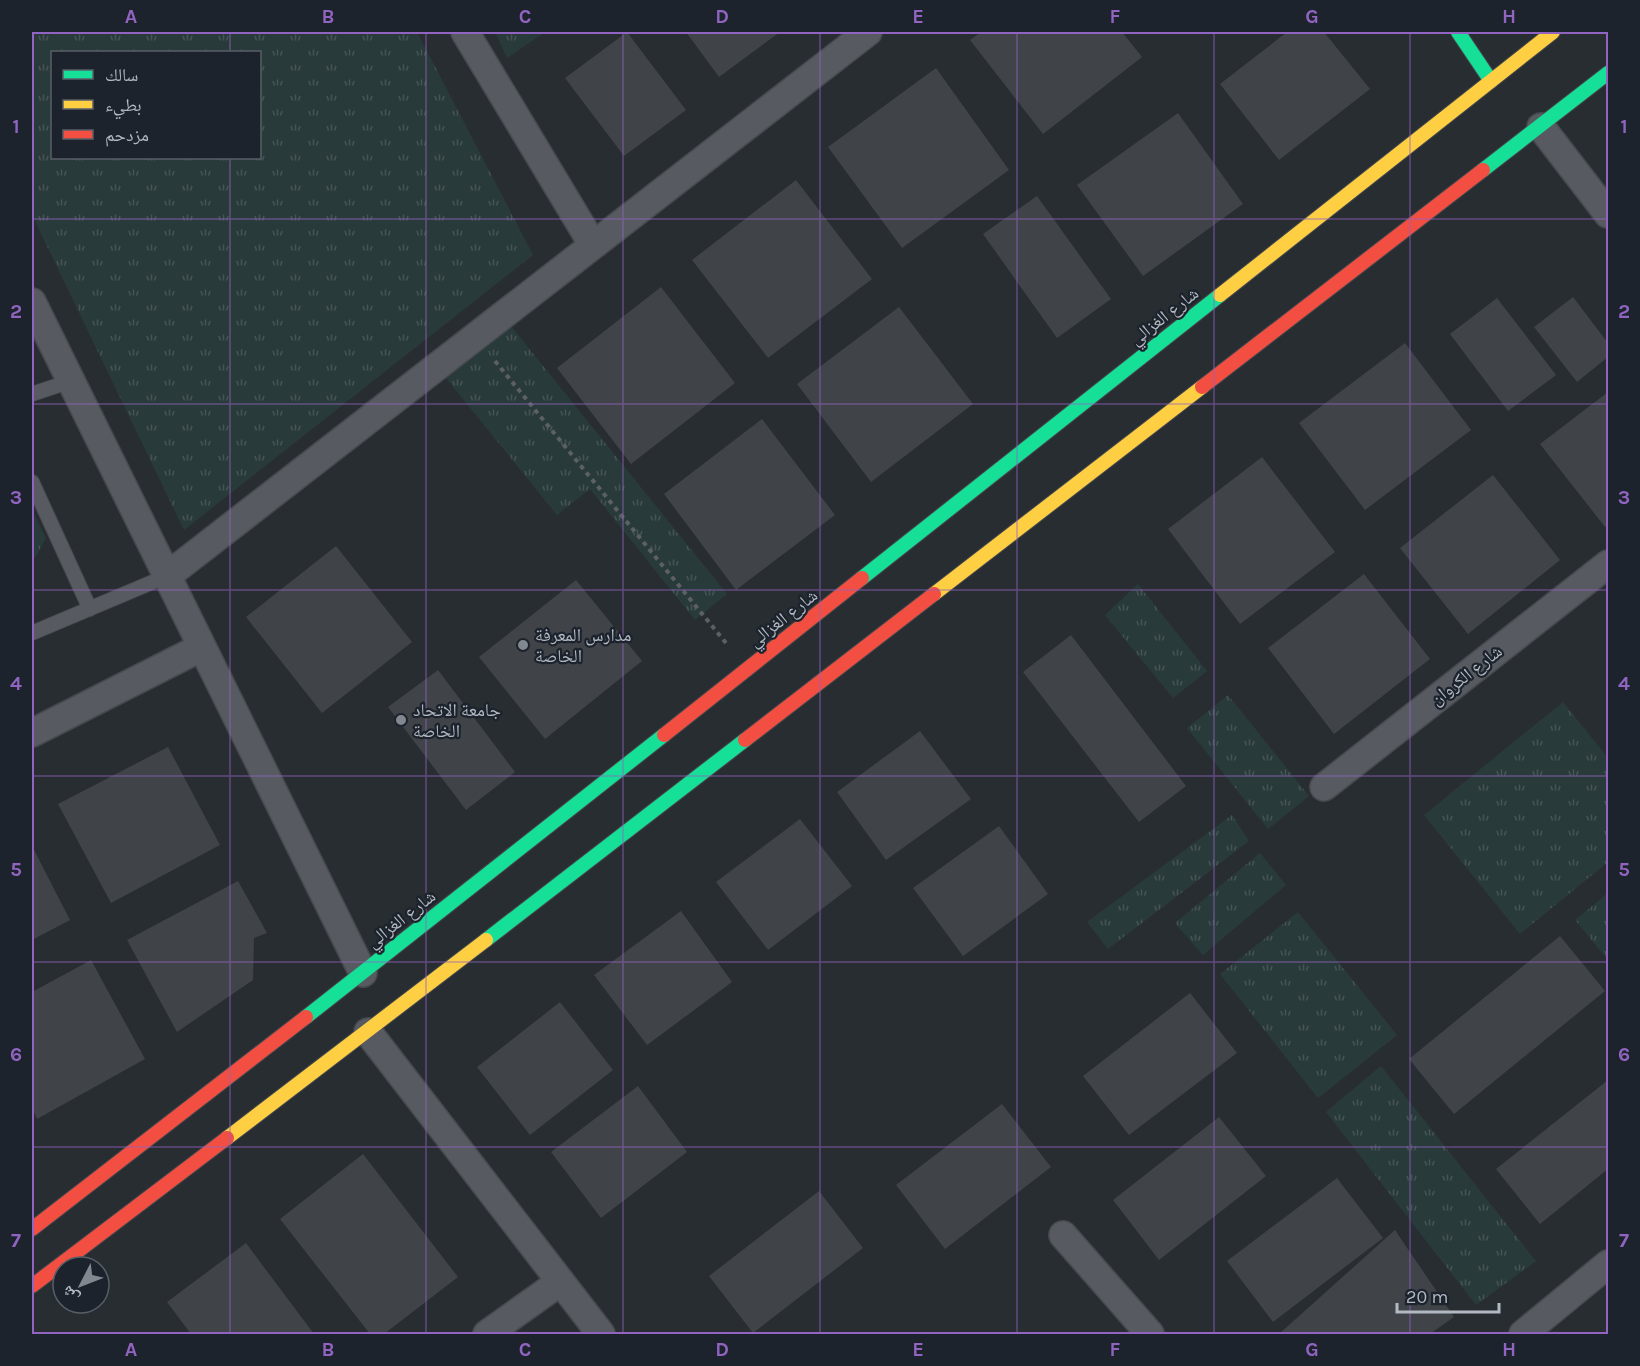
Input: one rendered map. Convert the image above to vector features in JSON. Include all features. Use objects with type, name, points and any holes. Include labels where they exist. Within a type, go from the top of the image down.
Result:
[{"type":"main road","points":[[1458,32],[1491,81]]},
{"type":"main road","name":"شارع الغزالي","points":[[32,1229],[363,973],[1553,32]]},
{"type":"main road","points":[[32,1286],[368,1032],[1608,73]]},
{"type":"street","points":[[465,32],[593,244]]},
{"type":"street","points":[[167,576],[868,32]]},
{"type":"street","points":[[1541,127],[1608,213]]},
{"type":"street","points":[[32,302],[363,973]]},
{"type":"street","name":"شارع الكروان","points":[[1324,787],[1608,564]]},
{"type":"street","points":[[32,733],[202,647]]},
{"type":"street","points":[[368,1032],[601,1335]]},
{"type":"street","points":[[1063,1234],[1150,1335]]},
{"type":"street","points":[[1523,1335],[1608,1264]]},
{"type":"street","points":[[487,1335],[560,1282]]},
{"type":"lane","points":[[32,394],[71,381]]},
{"type":"lane","points":[[32,482],[90,609]]},
{"type":"lane","points":[[32,633],[167,576]]},
{"type":"path","points":[[475,337],[747,669]]},
{"type":"green space","points":[[32,32],[417,32],[533,255],[184,530],[32,215]]},
{"type":"green space","points":[[495,32],[545,32],[507,58]]},
{"type":"green space","points":[[510,325],[727,594],[695,620],[590,489],[557,515],[445,377]]},
{"type":"green space","points":[[32,510],[46,538],[36,556],[32,558]]},
{"type":"green space","points":[[1138,584],[1207,671],[1173,698],[1105,615]]},
{"type":"green space","points":[[1228,695],[1309,796],[1268,829],[1187,728]]},
{"type":"green space","points":[[1563,702],[1608,758],[1608,862],[1520,934],[1424,815]]},
{"type":"green space","points":[[1232,815],[1249,841],[1108,949],[1087,922]]},
{"type":"green space","points":[[1260,853],[1286,885],[1203,955],[1175,923]]},
{"type":"green space","points":[[1608,893],[1608,960],[1575,920]]},
{"type":"green space","points":[[1298,912],[1397,1035],[1318,1098],[1220,974]]},
{"type":"green space","points":[[1381,1066],[1536,1261],[1476,1305],[1326,1112]]},
{"type":"building","points":[[627,32],[686,110],[624,156],[565,78]]},
{"type":"building","points":[[686,32],[780,32],[719,77]]},
{"type":"building","points":[[981,32],[1122,32],[1142,57],[1043,134],[970,40]]},
{"type":"building","points":[[1287,32],[1324,32],[1370,89],[1279,160],[1220,84]]},
{"type":"building","points":[[936,68],[1009,170],[902,248],[828,147]]},
{"type":"building","points":[[1178,113],[1243,204],[1143,276],[1077,185]]},
{"type":"building","points":[[796,180],[872,279],[768,358],[692,260]]},
{"type":"building","points":[[1037,196],[1111,299],[1057,338],[983,234]]},
{"type":"building","points":[[661,287],[735,383],[631,464],[557,368]]},
{"type":"building","points":[[1573,297],[1608,343],[1608,357],[1577,382],[1534,327]]},
{"type":"building","points":[[1497,298],[1556,375],[1508,411],[1450,334]]},
{"type":"building","points":[[899,307],[973,404],[871,482],[797,384]]},
{"type":"building","points":[[1405,343],[1471,430],[1365,510],[1299,423]]},
{"type":"building","points":[[1608,392],[1608,524],[1605,527],[1540,444]]},
{"type":"building","points":[[762,419],[835,515],[736,590],[664,494]]},
{"type":"building","points":[[1262,457],[1335,552],[1240,624],[1168,529]]},
{"type":"building","points":[[1493,475],[1560,560],[1468,634],[1400,548]]},
{"type":"building","points":[[336,546],[412,642],[322,713],[246,617]]},
{"type":"building","points":[[1364,574],[1430,659],[1334,734],[1268,648]]},
{"type":"building","points":[[576,580],[642,661],[545,739],[479,657]]},
{"type":"building","points":[[1071,635],[1186,786],[1139,822],[1023,672]]},
{"type":"building","points":[[438,670],[515,772],[466,810],[388,707]]},
{"type":"building","points":[[920,731],[971,799],[886,860],[837,792]]},
{"type":"building","points":[[168,747],[220,845],[111,903],[58,804]]},
{"type":"building","points":[[800,819],[852,886],[768,950],[716,882]]},
{"type":"building","points":[[999,826],[1048,894],[963,956],[913,888]]},
{"type":"building","points":[[32,846],[70,920],[32,940]]},
{"type":"building","points":[[238,881],[267,933],[254,938],[253,980],[177,1032],[127,940]]},
{"type":"building","points":[[681,911],[732,982],[647,1045],[594,975]]},
{"type":"building","points":[[1560,936],[1605,991],[1454,1114],[1409,1059]]},
{"type":"building","points":[[91,960],[145,1059],[37,1119],[32,1108],[32,992]]},
{"type":"building","points":[[1190,993],[1237,1053],[1129,1135],[1083,1076]]},
{"type":"building","points":[[560,1002],[613,1070],[530,1135],[477,1067]]},
{"type":"building","points":[[1608,1080],[1608,1169],[1540,1224],[1496,1169]]},
{"type":"building","points":[[638,1086],[687,1152],[601,1218],[551,1152]]},
{"type":"building","points":[[1002,1104],[1051,1167],[945,1249],[896,1185]]},
{"type":"building","points":[[1219,1117],[1266,1176],[1159,1260],[1113,1200]]},
{"type":"building","points":[[363,1154],[458,1277],[384,1334],[370,1334],[280,1219]]},
{"type":"building","points":[[1337,1178],[1383,1238],[1273,1322],[1227,1261]]},
{"type":"building","points":[[819,1191],[863,1248],[753,1333],[709,1276]]},
{"type":"building","points":[[1395,1230],[1454,1317],[1430,1334],[1279,1334]]},
{"type":"building","points":[[246,1243],[314,1334],[191,1334],[167,1302]]},
{"type":"traffic: fast","points":[[1458,32],[1491,81]]},
{"type":"traffic: fast","points":[[1483,170],[1608,73]]},
{"type":"traffic: fast","points":[[862,578],[1220,295]]},
{"type":"traffic: fast","points":[[306,1017],[664,735]]},
{"type":"traffic: fast","points":[[486,940],[745,740]]},
{"type":"traffic: slow","points":[[1220,295],[1553,32]]},
{"type":"traffic: slow","points":[[934,594],[1202,387]]},
{"type":"traffic: slow","points":[[227,1138],[486,940]]},
{"type":"traffic: jam","points":[[1202,387],[1483,170]]},
{"type":"traffic: jam","points":[[664,735],[862,578]]},
{"type":"traffic: jam","points":[[745,740],[934,594]]},
{"type":"traffic: jam","points":[[32,1229],[306,1017]]},
{"type":"traffic: jam","points":[[32,1286],[227,1138]]},
{"type":"place","name":"مدارس المعرفة الخاصة","points":[[523,645]]},
{"type":"place","name":"جامعة الاتحاد الخاصة","points":[[401,720]]}]
